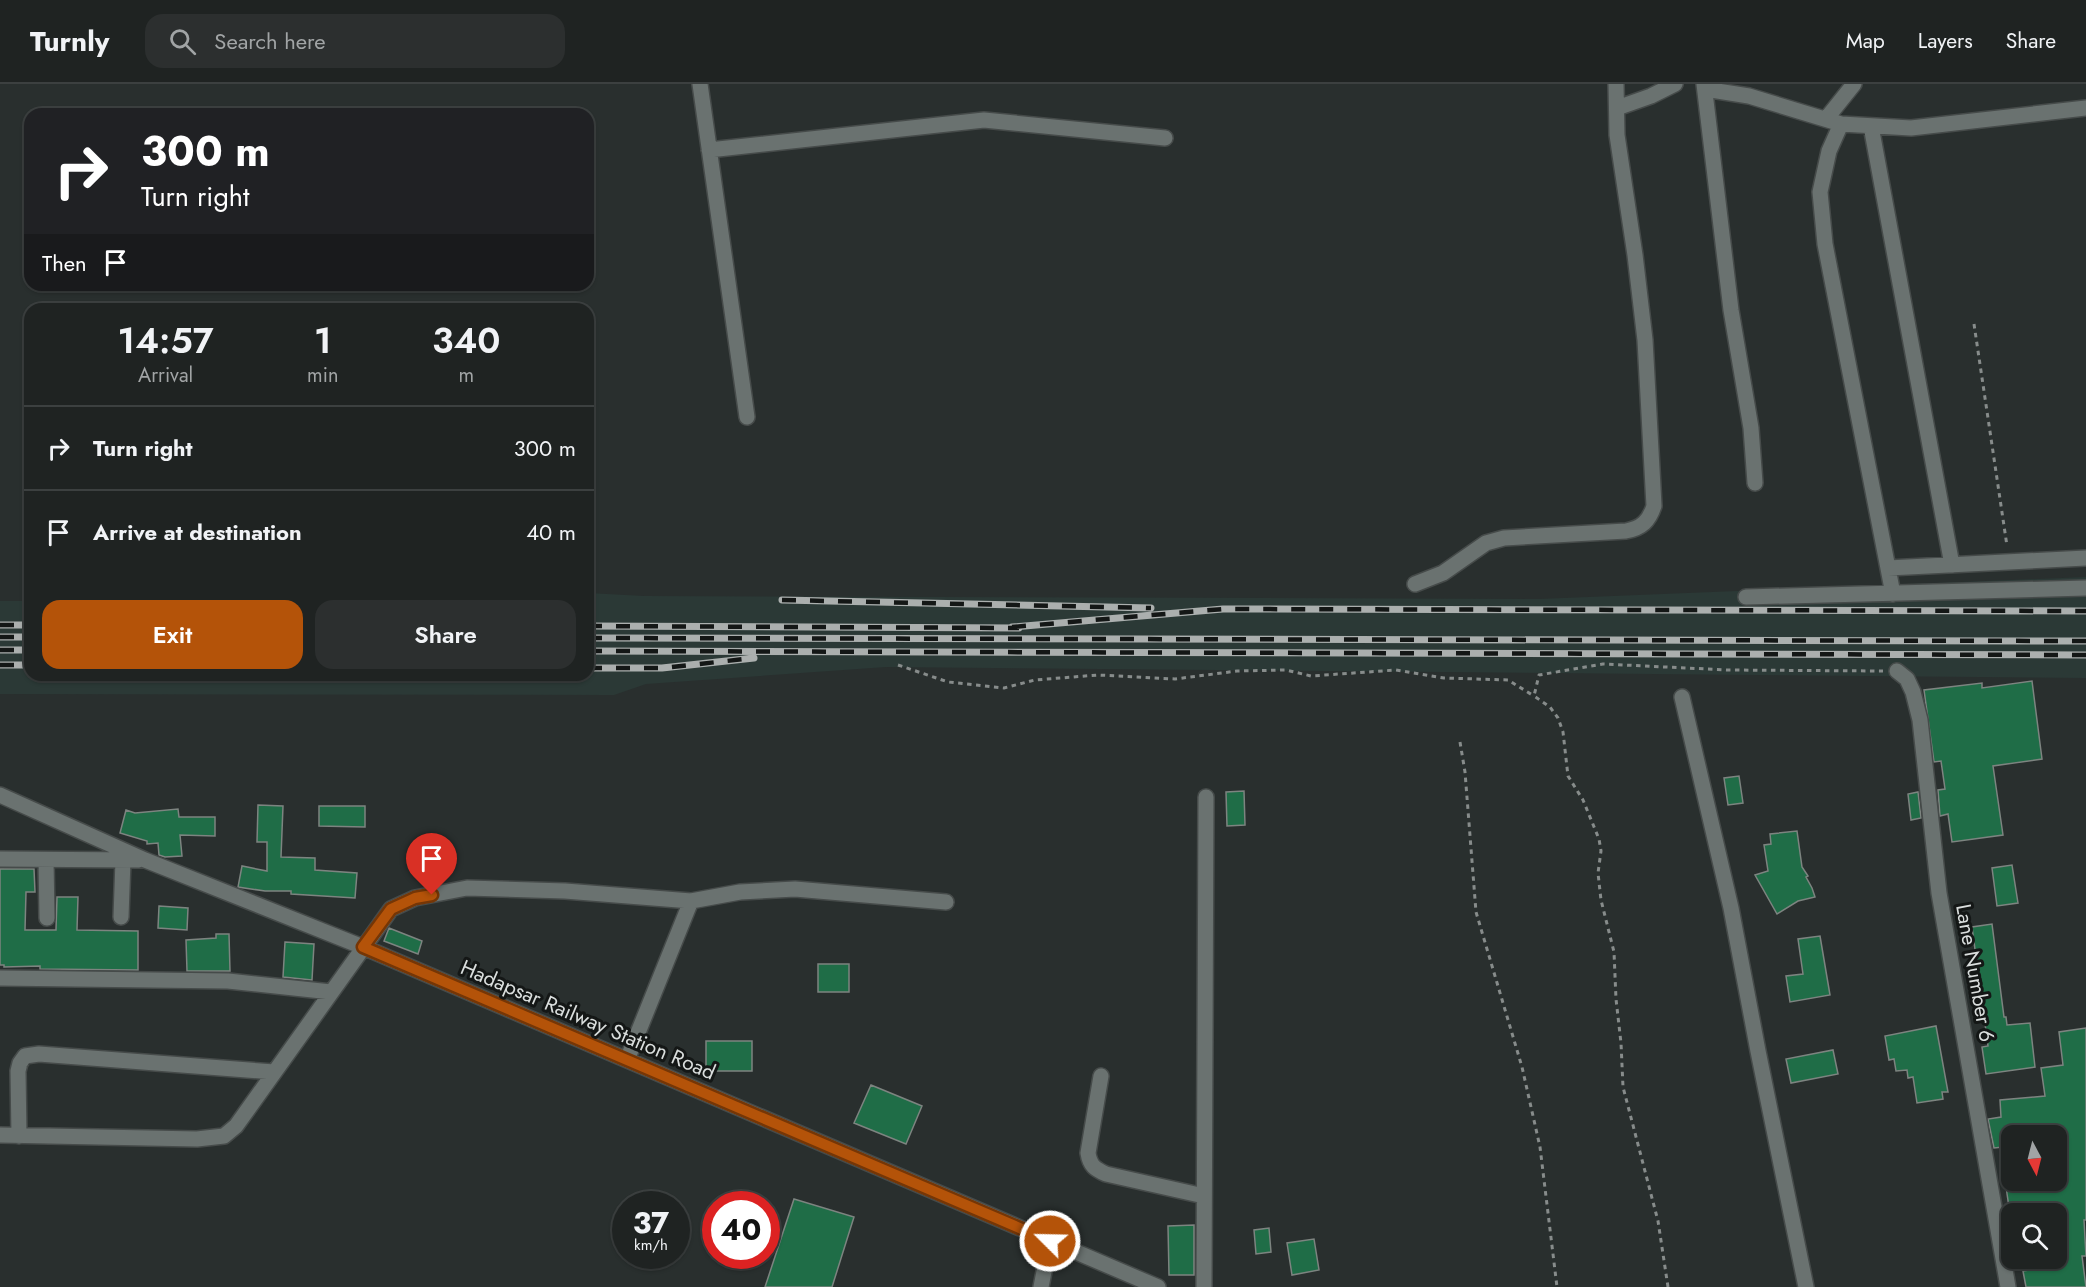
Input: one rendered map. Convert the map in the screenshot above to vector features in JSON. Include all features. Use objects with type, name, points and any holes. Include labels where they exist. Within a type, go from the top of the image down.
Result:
[{"type":"street","points":[[699,84],[747,417]]},
{"type":"street","points":[[1415,584],[1443,573],[1486,543],[1504,538],[1626,531],[1639,529],[1650,519],[1654,506],[1645,340],[1617,135],[1616,84]]},
{"type":"street","points":[[1617,108],[1651,96],[1675,84]]},
{"type":"street","points":[[1854,84],[1834,121],[1820,192],[1824,234],[1893,594]]},
{"type":"street","points":[[1755,483],[1751,428],[1731,310],[1704,86],[1749,96],[1834,121],[1911,129],[2086,108]]},
{"type":"street","points":[[709,150],[984,120],[1166,138]]},
{"type":"street","points":[[1871,126],[1952,565]]},
{"type":"street","points":[[1888,568],[2086,558]]},
{"type":"street","points":[[1746,597],[2086,588]]},
{"type":"street","name":"Lane Number 6","points":[[1897,671],[1907,679],[1920,720],[1939,893],[2008,1287]]},
{"type":"street","points":[[1682,697],[1731,908],[1806,1287]]},
{"type":"street","name":"Hadapsar Railway Station Road","points":[[0,795],[145,860],[363,947],[1158,1287]]},
{"type":"street","points":[[1204,1287],[1206,797]]},
{"type":"street","points":[[0,859],[145,860]]},
{"type":"street","points":[[46,860],[47,918]]},
{"type":"street","points":[[121,917],[123,860]]},
{"type":"street","points":[[0,1135],[197,1139],[224,1136],[236,1126],[391,909],[415,898],[467,888],[565,891],[691,901],[740,892],[795,889],[946,902]]},
{"type":"street","points":[[627,1060],[691,901]]},
{"type":"street","points":[[0,978],[228,981],[331,992]]},
{"type":"street","points":[[19,1136],[18,1071],[25,1056],[39,1054],[274,1072]]},
{"type":"street","points":[[1101,1076],[1088,1154],[1095,1168],[1106,1174],[1204,1196]]},
{"type":"street","points":[[1041,1287],[1050,1241]]},
{"type":"path","points":[[1974,324],[2010,562]]},
{"type":"path","points":[[1534,696],[1539,675],[1603,664],[1728,670],[1897,671]]},
{"type":"path","points":[[898,665],[948,682],[1004,688],[1035,680],[1098,675],[1175,679],[1236,671],[1287,670],[1311,676],[1396,670],[1444,678],[1508,680],[1550,707],[1558,718],[1563,732],[1568,776],[1583,800],[1599,839],[1601,851],[1598,873],[1601,900],[1614,952],[1623,1087],[1658,1221],[1668,1287]]},
{"type":"path","points":[[1460,742],[1465,772],[1476,912],[1522,1067],[1534,1117],[1544,1176],[1557,1287]]},
{"type":"shaded area","points":[[2086,577],[2086,678],[886,667],[646,684],[614,695],[0,694],[0,601],[24,601],[24,681],[594,681],[594,593],[644,596],[1539,599]]},
{"type":"building","points":[[2032,681],[2042,759],[1993,766],[2003,835],[1952,842],[1948,814],[1940,816],[1938,790],[1945,789],[1941,761],[1934,762],[1924,690],[1982,683],[1982,688]]},
{"type":"building","points":[[1739,776],[1743,803],[1728,805],[1724,778]]},
{"type":"building","points":[[1244,791],[1245,825],[1227,826],[1226,792]]},
{"type":"building","points":[[1918,792],[1921,818],[1911,820],[1908,794]]},
{"type":"building","points":[[258,805],[283,806],[281,857],[315,858],[315,870],[357,873],[355,898],[291,894],[291,891],[265,891],[238,887],[242,866],[267,871],[267,842],[257,842]]},
{"type":"building","points":[[319,806],[365,806],[365,827],[319,826]]},
{"type":"building","points":[[178,809],[179,817],[215,817],[215,836],[180,835],[182,856],[165,857],[159,855],[158,843],[147,844],[147,841],[120,833],[126,810],[135,813]]},
{"type":"building","points":[[1797,831],[1802,867],[1808,876],[1806,877],[1815,897],[1798,901],[1777,914],[1755,875],[1768,871],[1764,845],[1771,844],[1770,834]]},
{"type":"building","points":[[2012,865],[2018,903],[1997,906],[1992,868]]},
{"type":"building","points":[[0,869],[34,869],[35,892],[26,892],[25,930],[56,930],[57,897],[78,897],[77,930],[138,931],[138,970],[40,969],[40,966],[4,967],[0,965]]},
{"type":"building","points":[[159,906],[188,908],[187,930],[158,928]]},
{"type":"building","points":[[1992,924],[2004,1017],[2006,1017],[2007,1025],[2030,1023],[2035,1067],[1986,1074],[1982,1047],[1988,1046],[1972,927]]},
{"type":"building","points":[[389,928],[422,941],[418,954],[384,941]]},
{"type":"building","points":[[216,934],[229,934],[230,971],[187,971],[186,940],[216,938]]},
{"type":"building","points":[[1820,936],[1830,995],[1790,1002],[1786,976],[1803,974],[1798,939]]},
{"type":"building","points":[[285,942],[314,944],[312,980],[283,977]]},
{"type":"building","points":[[818,964],[849,964],[849,992],[818,992]]},
{"type":"building","points":[[1936,1026],[1948,1092],[1942,1092],[1943,1099],[1917,1103],[1913,1077],[1908,1078],[1907,1070],[1896,1071],[1894,1059],[1889,1060],[1885,1036]]},
{"type":"building","points":[[2086,1028],[2086,1220],[2084,1220],[2086,1256],[2082,1256],[2086,1287],[2026,1287],[2023,1271],[2067,1269],[2067,1203],[2008,1203],[2007,1191],[2067,1191],[2067,1125],[2001,1125],[2001,1147],[1994,1148],[1988,1119],[2001,1117],[2000,1100],[2045,1096],[2041,1068],[2063,1065],[2059,1032]]},
{"type":"building","points":[[706,1041],[752,1041],[752,1071],[706,1071]]},
{"type":"building","points":[[1833,1050],[1838,1074],[1791,1083],[1786,1059]]},
{"type":"building","points":[[871,1085],[922,1106],[906,1144],[854,1123]]},
{"type":"building","points":[[794,1199],[854,1217],[832,1287],[765,1287],[771,1269],[780,1269],[780,1241]]},
{"type":"building","points":[[1194,1225],[1194,1275],[1169,1275],[1168,1226]]},
{"type":"building","points":[[1269,1228],[1271,1252],[1256,1254],[1254,1230]]},
{"type":"building","points":[[1314,1239],[1319,1270],[1292,1275],[1287,1243]]},
{"type":"railway","points":[[782,600],[1151,608]]},
{"type":"railway","points":[[1012,627],[1223,609],[2086,611]]},
{"type":"railway","points":[[0,625],[24,625]]},
{"type":"railway","points":[[594,626],[1019,628]]},
{"type":"railway","points":[[0,637],[24,637]]},
{"type":"railway","points":[[594,638],[2086,641]]},
{"type":"railway","points":[[0,650],[24,650]]},
{"type":"railway","points":[[594,651],[2086,655]]},
{"type":"railway","points":[[594,668],[662,668],[754,658]]},
{"type":"railway","points":[[0,665],[24,665]]},
{"type":"route","points":[[432,895],[415,898],[391,909],[363,947],[1050,1241]]}]
